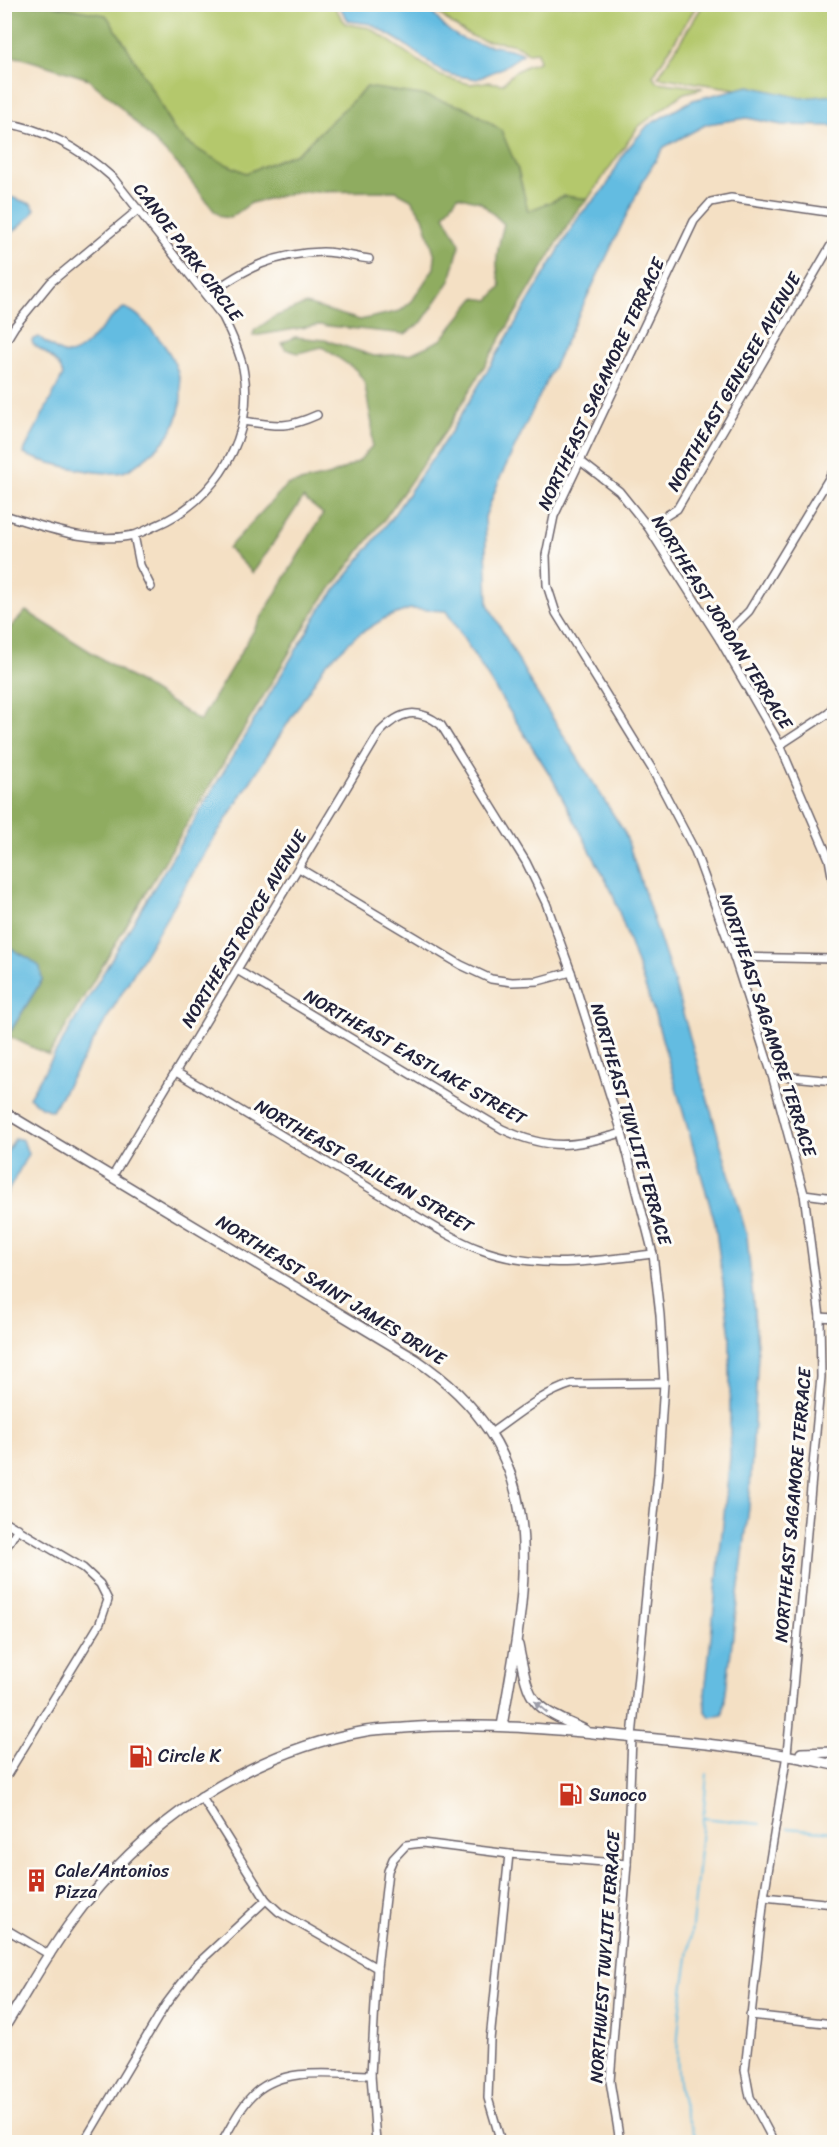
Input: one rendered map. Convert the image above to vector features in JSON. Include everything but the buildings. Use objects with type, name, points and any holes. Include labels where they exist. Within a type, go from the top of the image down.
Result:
[{"type":"main road","name":"NORTHEAST SAINT JAMES DRIVE","points":[[4,1112],[431,1370],[459,1393],[501,1449],[514,1481],[524,1528],[525,1561],[517,1638],[502,1726]]},
{"type":"main road","points":[[517,1638],[528,1691],[537,1705],[550,1714],[593,1733]]},
{"type":"main road","points":[[4,2028],[71,1922],[108,1876],[153,1833],[201,1796],[242,1773],[308,1745],[367,1731],[423,1726],[502,1726],[593,1733],[787,1754],[834,1765]]},
{"type":"main road","points":[[787,1754],[834,1752]]},
{"type":"street","name":"CANOE PARK CIRCLE","points":[[4,123],[48,135],[94,161],[112,178],[223,317],[235,339],[243,369],[245,398],[243,421],[225,469],[212,486],[193,504],[171,520],[134,535],[102,538],[73,535],[4,515]]},
{"type":"street","name":"NORTHEAST SAGAMORE TERRACE","points":[[774,2142],[750,2097],[745,2070],[764,1897],[787,1754],[821,1377],[820,1317],[804,1194],[772,1075],[734,957],[694,851],[652,769],[556,613],[547,585],[546,555],[554,516],[694,221],[711,202],[731,198],[834,213]]},
{"type":"street","points":[[4,344],[15,326],[51,282],[139,209]]},
{"type":"street","name":"NORTHEAST GENESEE AVENUE","points":[[648,527],[677,509],[834,240]]},
{"type":"street","points":[[207,296],[232,278],[274,258],[325,252],[369,259]]},
{"type":"street","points":[[243,421],[279,426],[296,424],[317,415]]},
{"type":"street","name":"NORTHEAST JORDAN TERRACE","points":[[579,460],[619,491],[648,527],[720,640],[780,745],[832,858],[834,887]]},
{"type":"street","points":[[720,640],[748,611],[834,470]]},
{"type":"street","points":[[134,535],[140,565],[151,587]]},
{"type":"street","points":[[780,745],[829,713],[834,704]]},
{"type":"street","name":"NORTHEAST ROYCE AVENUE","points":[[112,1177],[380,732],[391,721],[404,714],[414,713]]},
{"type":"street","name":"NORTHEAST TWYLITE TERRACE","points":[[414,713],[434,719],[441,725],[526,862],[546,903],[571,972],[622,1133],[653,1254],[660,1315],[663,1383],[658,1473],[632,1737]]},
{"type":"street","points":[[298,868],[461,965],[491,979],[512,982],[538,981],[571,972]]},
{"type":"street","points":[[734,957],[834,959]]},
{"type":"street","name":"NORTHEAST EASTLAKE STREET","points":[[237,970],[519,1137],[538,1143],[586,1144],[622,1133]]},
{"type":"street","name":"NORTHEAST GALILEAN STREET","points":[[176,1072],[438,1229],[480,1250],[547,1264],[578,1263],[653,1254]]},
{"type":"street","points":[[772,1075],[834,1081]]},
{"type":"street","points":[[804,1194],[834,1198]]},
{"type":"street","points":[[820,1317],[834,1318]]},
{"type":"street","points":[[491,1433],[542,1398],[572,1384],[663,1383]]},
{"type":"street","points":[[4,1521],[83,1568],[100,1584],[108,1600],[100,1623],[4,1780]]},
{"type":"street","points":[[4,1551],[18,1528]]},
{"type":"street","name":"NORTHWEST TWYLITE TERRACE","points":[[618,2142],[610,2081],[627,1864],[632,1737]]},
{"type":"street","points":[[201,1796],[266,1900],[279,1912],[377,1968]]},
{"type":"street","points":[[376,2142],[370,2075],[377,1968],[388,1872],[393,1859],[406,1845],[422,1843],[509,1854],[627,1864]]},
{"type":"street","points":[[501,2142],[488,2098],[489,2063],[509,1854]]},
{"type":"street","points":[[764,1897],[834,1904]]},
{"type":"street","points":[[84,2142],[173,1995],[209,1952],[266,1900]]},
{"type":"street","points":[[4,1928],[50,1955]]},
{"type":"street","points":[[750,2015],[834,2024]]},
{"type":"street","points":[[222,2142],[249,2099],[272,2082],[302,2075],[370,2075]]},
{"type":"green space","points":[[5,5],[51,5],[106,15],[160,102],[175,131],[202,152],[246,173],[299,152],[367,87],[422,95],[467,108],[501,130],[518,170],[528,211],[565,196],[588,199],[575,213],[447,429],[386,517],[316,608],[49,1055],[8,1036],[42,980],[30,959],[5,945],[4,634],[26,611],[200,721],[323,514],[303,498],[253,573],[228,548],[287,485],[331,475],[358,462],[372,446],[372,424],[364,381],[356,370],[322,347],[298,353],[285,349],[282,343],[295,337],[325,340],[374,356],[410,354],[441,340],[475,298],[489,300],[501,286],[497,262],[504,224],[480,202],[458,196],[444,215],[460,244],[450,281],[422,322],[405,334],[319,325],[253,336],[254,331],[274,317],[306,304],[360,320],[400,311],[412,301],[434,268],[435,256],[423,217],[411,199],[396,191],[297,192],[251,203],[230,218],[222,217],[215,212],[180,167],[111,98],[86,78],[22,58],[5,56]]},
{"type":"green space","points":[[51,5],[333,5],[346,24],[370,28],[441,76],[470,84],[487,82],[503,84],[513,73],[539,62],[537,52],[528,53],[513,44],[483,40],[470,35],[441,15],[432,5],[697,5],[653,76],[657,82],[703,88],[684,93],[638,127],[588,199],[564,196],[528,212],[518,170],[367,87],[299,152],[246,173],[207,156],[175,133],[158,99],[138,68],[67,8]]},
{"type":"green space","points":[[703,5],[834,5],[834,104],[658,77]]},
{"type":"water","points":[[338,5],[427,5],[445,27],[459,37],[523,54],[502,68],[477,79],[452,75],[443,72],[371,24],[349,21]]},
{"type":"water","points":[[749,86],[801,98],[834,95],[834,126],[782,125],[747,118],[707,124],[664,147],[644,179],[500,478],[485,517],[488,604],[533,687],[625,833],[674,982],[747,1236],[758,1355],[749,1507],[723,1715],[710,1717],[705,1710],[705,1693],[730,1458],[730,1336],[715,1223],[656,1018],[612,892],[552,778],[446,611],[410,609],[385,618],[356,636],[325,665],[206,851],[52,1111],[41,1107],[29,1097],[320,610],[390,520],[451,432],[579,216],[606,187],[624,153],[648,125],[693,100]]},
{"type":"water","points":[[5,195],[31,204],[35,209],[31,216],[5,239]]},
{"type":"water","points":[[124,308],[141,318],[166,348],[179,380],[181,396],[179,412],[164,441],[134,467],[114,473],[74,468],[24,454],[63,375],[55,361],[33,344],[33,339],[39,337],[56,350],[70,354],[86,345]]},
{"type":"water","points":[[5,945],[40,967],[42,980],[5,1040]]},
{"type":"water","points":[[15,1138],[23,1140],[28,1154],[5,1197],[5,1155]]},
{"type":"waterway","points":[[699,2142],[688,2118],[681,2094],[678,2044],[707,1774]]},
{"type":"waterway","points":[[703,1818],[760,1824]]},
{"type":"waterway","points":[[788,1828],[834,1832]]},
{"type":"place","name":"Circle K","points":[[140,1756]]},
{"type":"place","name":"Sunoco","points":[[571,1795]]},
{"type":"place","name":"Cale/Antonios Pizza","points":[[37,1881]]}]
